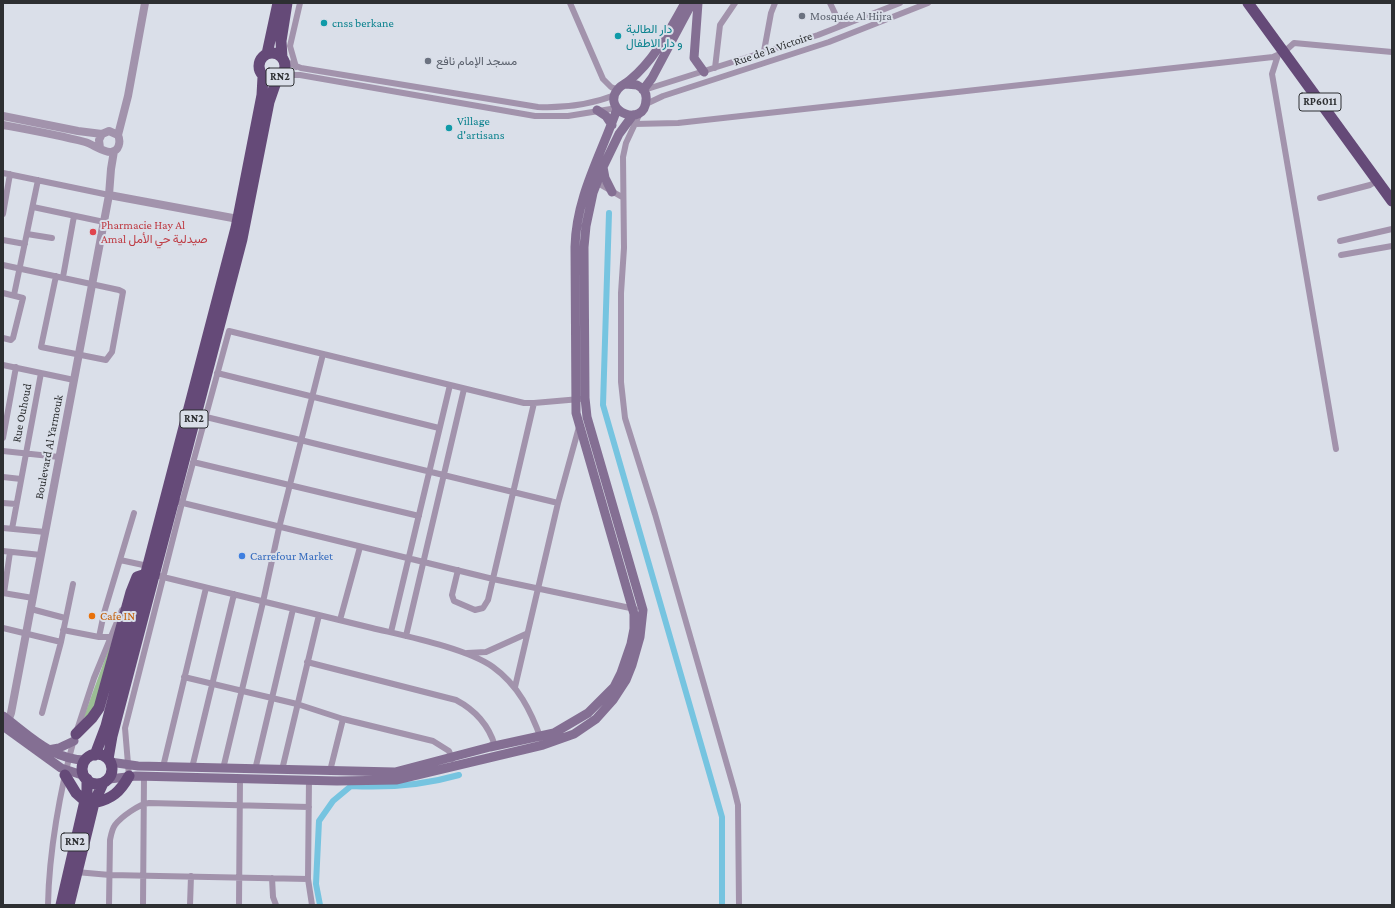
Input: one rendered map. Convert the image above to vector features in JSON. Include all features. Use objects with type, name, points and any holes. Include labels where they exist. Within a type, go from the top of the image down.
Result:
[{"type":"highway","name":"RN2","points":[[266,54],[273,33],[278,3]]},
{"type":"highway","name":"RN2","points":[[69,905],[90,802],[83,766],[91,757],[103,734],[152,573],[177,502],[200,416],[242,239],[269,102],[279,77],[285,68],[281,40],[287,3]]},
{"type":"highway","name":"RP6011","points":[[1253,6],[1284,52],[1380,180],[1392,202]]},
{"type":"highway","name":"RN2","points":[[279,77],[270,80],[263,77],[259,71],[258,64],[261,58],[266,54],[273,53],[283,60]]},
{"type":"highway","name":"RN2","points":[[61,905],[90,802],[112,772],[109,761],[112,736],[238,220],[262,95],[263,77]]},
{"type":"highway","name":"RP6011","points":[[1380,180],[1392,190]]},
{"type":"highway","points":[[75,737],[99,708],[130,592],[137,577],[152,573]]},
{"type":"highway","points":[[91,757],[102,755],[109,761]]},
{"type":"highway","points":[[66,773],[76,793],[90,802],[114,796],[121,790],[129,771]]},
{"type":"highway","points":[[86,778],[96,784],[106,781]]},
{"type":"main road","points":[[638,610],[579,426],[575,399],[575,236],[578,215],[593,180],[617,109],[616,92],[626,84],[654,55],[685,3]]},
{"type":"main road","points":[[643,90],[652,78],[692,3]]},
{"type":"main road","points":[[698,3],[694,58],[704,72]]},
{"type":"main road","points":[[106,781],[129,771],[163,767],[395,772],[452,762],[541,741],[582,718],[614,687],[621,673],[632,638],[638,610],[587,418],[585,398],[584,242],[593,180],[603,167],[619,134],[646,104],[646,97],[643,90],[634,84],[626,84]]},
{"type":"main road","points":[[617,109],[624,114],[635,117]]},
{"type":"main road","points":[[597,110],[606,116],[612,125]]},
{"type":"main road","points":[[603,167],[605,178],[612,192]]},
{"type":"main road","points":[[5,723],[48,750],[69,759],[91,757]]},
{"type":"main road","points":[[5,723],[66,773],[86,778]]},
{"type":"main road","points":[[48,750],[64,746],[75,737]]},
{"type":"main road","points":[[109,761],[129,771],[144,776],[337,781],[396,780],[495,746],[541,741]]},
{"type":"street","points":[[3,125],[75,140],[107,152],[114,151],[119,145],[118,135],[145,3]]},
{"type":"street","points":[[296,67],[290,46],[300,3]]},
{"type":"street","points":[[283,60],[296,67],[538,107],[572,106],[597,101],[616,92],[603,79],[570,3]]},
{"type":"street","points":[[715,68],[720,25],[735,3]]},
{"type":"street","points":[[764,51],[767,32],[775,3]]},
{"type":"street","points":[[830,3],[841,26]]},
{"type":"street","name":"Rue de la Victoire","points":[[643,90],[704,72],[841,26],[900,3]]},
{"type":"street","name":"Rue de la Victoire","points":[[646,104],[664,96],[717,80],[829,42],[928,3]]},
{"type":"street","points":[[1336,449],[1272,74],[1284,52],[1294,42],[1392,52]]},
{"type":"street","points":[[739,905],[740,866],[738,805],[654,514],[629,434],[622,403],[621,293],[624,248],[622,197],[623,157],[635,117],[678,122],[723,118],[1284,52]]},
{"type":"street","points":[[279,77],[300,75],[524,115],[557,117],[597,110],[617,109]]},
{"type":"street","points":[[3,116],[118,135]]},
{"type":"street","points":[[102,149],[99,140],[105,132],[122,119]]},
{"type":"street","name":"Boulevard Al Yarmouk","points":[[102,149],[111,169]]},
{"type":"street","name":"Boulevard Al Yarmouk","points":[[5,723],[26,634],[60,457],[109,195],[114,151]]},
{"type":"street","points":[[3,172],[109,195],[238,220]]},
{"type":"street","points":[[3,214],[10,174]]},
{"type":"street","points":[[14,295],[38,180]]},
{"type":"street","points":[[593,180],[622,197]]},
{"type":"street","points":[[1320,198],[1370,185],[1380,180]]},
{"type":"street","points":[[33,207],[104,222]]},
{"type":"street","points":[[3,265],[60,276],[123,292],[112,352],[109,358],[106,360],[41,348],[60,276],[74,216]]},
{"type":"street","points":[[1340,241],[1392,229]]},
{"type":"street","points":[[27,234],[52,238]]},
{"type":"street","points":[[3,240],[25,244]]},
{"type":"street","points":[[1341,255],[1392,246]]},
{"type":"street","points":[[3,293],[23,298],[12,340],[3,338]]},
{"type":"street","points":[[585,398],[534,403],[450,385],[229,331],[217,373],[200,416],[193,462],[177,502],[493,579],[638,610]]},
{"type":"street","points":[[223,769],[279,528],[323,354]]},
{"type":"street","points":[[3,364],[74,380]]},
{"type":"street","points":[[3,438],[16,367]]},
{"type":"street","name":"Rue Ouhoud","points":[[12,529],[20,479],[41,373]]},
{"type":"street","points":[[217,373],[439,428]]},
{"type":"street","points":[[391,632],[450,385]]},
{"type":"street","points":[[406,636],[464,388]]},
{"type":"street","points":[[458,570],[452,595],[454,601],[475,610],[483,608],[486,605],[493,579],[534,403]]},
{"type":"street","points":[[200,416],[558,504]]},
{"type":"street","points":[[515,687],[526,634],[579,426]]},
{"type":"street","points":[[3,451],[60,457]]},
{"type":"street","points":[[193,462],[418,516]]},
{"type":"street","points":[[3,477],[20,479]]},
{"type":"street","points":[[3,503],[16,504]]},
{"type":"street","points":[[99,638],[104,613],[134,513]]},
{"type":"street","points":[[3,528],[45,532]]},
{"type":"street","points":[[340,620],[360,547]]},
{"type":"street","points":[[33,598],[3,593],[6,551],[41,555]]},
{"type":"street","points":[[120,560],[152,573],[206,588],[391,632],[463,653],[492,666],[515,687],[529,710],[541,741]]},
{"type":"street","points":[[129,771],[125,728],[152,573]]},
{"type":"street","points":[[42,713],[61,642],[73,584]]},
{"type":"street","points":[[163,767],[206,588]]},
{"type":"street","points":[[48,905],[53,852],[69,759],[86,698],[110,637],[130,592]]},
{"type":"street","points":[[192,768],[234,594]]},
{"type":"street","points":[[31,609],[65,618]]},
{"type":"street","points":[[255,770],[293,609]]},
{"type":"street","points":[[282,770],[319,615]]},
{"type":"street","points":[[3,628],[61,642]]},
{"type":"street","points":[[63,630],[99,638],[110,637]]},
{"type":"street","points":[[463,653],[486,652],[526,634]]},
{"type":"street","points":[[307,662],[456,700],[469,708],[479,718],[488,730],[495,746]]},
{"type":"street","points":[[184,677],[297,704],[343,719],[433,741],[446,748],[452,762]]},
{"type":"street","points":[[330,771],[343,719]]},
{"type":"street","points":[[143,905],[145,804],[144,776]]},
{"type":"street","points":[[239,905],[240,778]]},
{"type":"street","points":[[309,780],[308,879],[312,905]]},
{"type":"street","points":[[109,905],[110,840],[114,826],[145,804],[309,807]]},
{"type":"street","points":[[76,872],[110,875],[308,879]]},
{"type":"street","points":[[190,905],[191,876]]},
{"type":"street","points":[[272,878],[272,905]]},
{"type":"street","points":[[273,897],[276,905]]},
{"type":"green space","points":[[113,637],[96,708],[83,719]]},
{"type":"waterway","points":[[609,213],[603,405],[722,817],[722,905]]},
{"type":"waterway","points":[[320,905],[316,884],[319,821],[333,801],[351,786],[379,787],[406,785],[459,775]]},
{"type":"place","name":"Mosquée Al Hijra","points":[[802,16]]},
{"type":"place","name":"cnss berkane","points":[[324,23]]},
{"type":"place","name":"دار الطالبة و دار الاطفال","points":[[618,36]]},
{"type":"place","name":"مسجد الإمام نافع","points":[[428,61]]},
{"type":"place","name":"Village d'artisans","points":[[449,128]]},
{"type":"place","name":"Pharmacie Hay Al Amal صيدلية حي الأمل","points":[[93,232]]},
{"type":"place","name":"Carrefour Market","points":[[242,556]]},
{"type":"place","name":"Cafe IN","points":[[92,616]]}]
